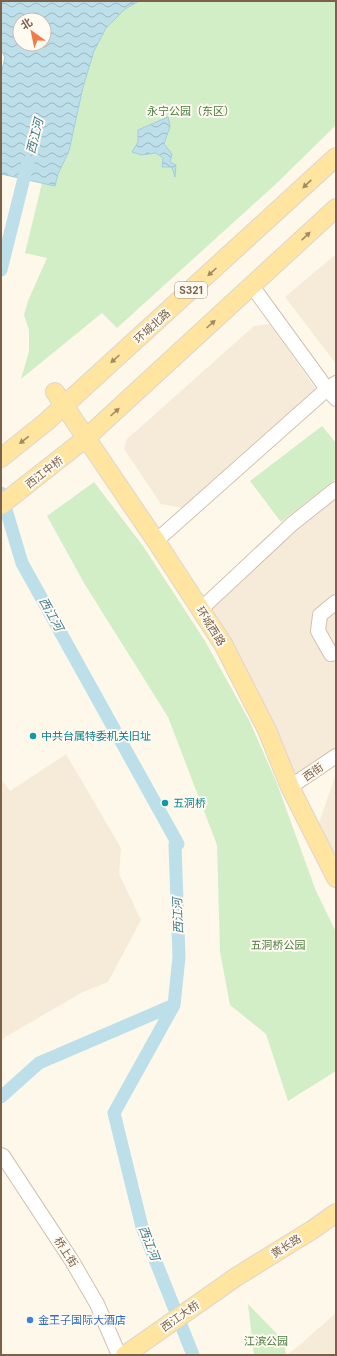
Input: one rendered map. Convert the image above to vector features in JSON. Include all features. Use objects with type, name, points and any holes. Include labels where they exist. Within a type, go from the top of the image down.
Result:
[{"type":"main road","name":"环城北路","points":[[1,458],[46,422],[60,399],[336,157]]},
{"type":"main road","points":[[86,438],[336,208]]},
{"type":"main road","name":"环城西路","points":[[60,399],[156,541],[223,644],[267,730],[290,788],[336,878]]},
{"type":"main road","name":"西江中桥","points":[[1,505],[86,438]]},
{"type":"main road","name":"黄长路","points":[[236,1277],[312,1230],[336,1213]]},
{"type":"main road","name":"西江大桥","points":[[125,1355],[236,1277]]},
{"type":"street","points":[[156,541],[333,390],[252,286]]},
{"type":"street","points":[[201,609],[292,524],[336,489]]},
{"type":"street","points":[[336,602],[320,615],[318,631],[331,654],[336,653]]},
{"type":"street","name":"西街","points":[[290,788],[336,756]]},
{"type":"street","name":"桥上街","points":[[1,1155],[72,1261],[97,1304],[119,1355]]},
{"type":"shaded area","points":[[336,254],[336,364],[285,297]]},
{"type":"shaded area","points":[[270,324],[317,391],[184,508],[161,504],[124,449],[127,439],[254,326]]},
{"type":"shaded area","points":[[336,489],[336,756],[290,787],[201,609]]},
{"type":"shaded area","points":[[66,754],[121,848],[119,874],[141,920],[108,982],[83,992],[7,1036],[1,1041],[1,779],[10,791]]},
{"type":"shaded area","points":[[336,773],[336,878],[315,835]]},
{"type":"shaded area","points":[[336,1313],[336,1355],[287,1355],[297,1347]]},
{"type":"green space","name":"永宁公园（东区）","points":[[139,1],[336,1],[336,125],[277,183],[117,328],[102,313],[21,379],[29,351],[29,330],[24,315],[28,301],[47,258],[25,253],[42,183],[55,186],[58,174],[69,151],[83,87],[94,51],[106,28],[125,9]]},
{"type":"green space","points":[[322,426],[336,443],[336,479],[281,522],[250,481]]},
{"type":"green space","name":"五洞桥公园","points":[[94,482],[143,546],[205,641],[249,720],[276,781],[316,891],[336,932],[336,1071],[288,1101],[266,1034],[230,1005],[220,952],[217,845],[168,717],[84,583],[47,516]]},
{"type":"green space","name":"江滨公园","points":[[248,1304],[284,1341],[286,1355],[254,1355]]},
{"type":"water","points":[[1,1],[139,1],[125,9],[106,28],[94,51],[83,87],[69,151],[58,174],[55,186],[1,174],[1,74],[5,57],[1,50]]},
{"type":"water","points":[[168,117],[170,126],[164,144],[172,154],[170,162],[176,165],[175,177],[172,167],[162,167],[163,158],[156,153],[141,155],[132,152],[138,142],[138,130]]},
{"type":"waterway","name":"西江河","points":[[1,270],[28,162]]},
{"type":"waterway","name":"西江河","points":[[1,493],[22,563],[178,844],[175,845],[179,957],[174,1005],[114,1113],[142,1227],[193,1355]]},
{"type":"waterway","points":[[1,1097],[39,1063],[174,1005]]},
{"type":"place","name":"中共台属特委机关旧址","points":[[33,736]]},
{"type":"place","name":"五洞桥","points":[[165,803]]},
{"type":"place","name":"金王子国际大酒店","points":[[30,1320]]}]
